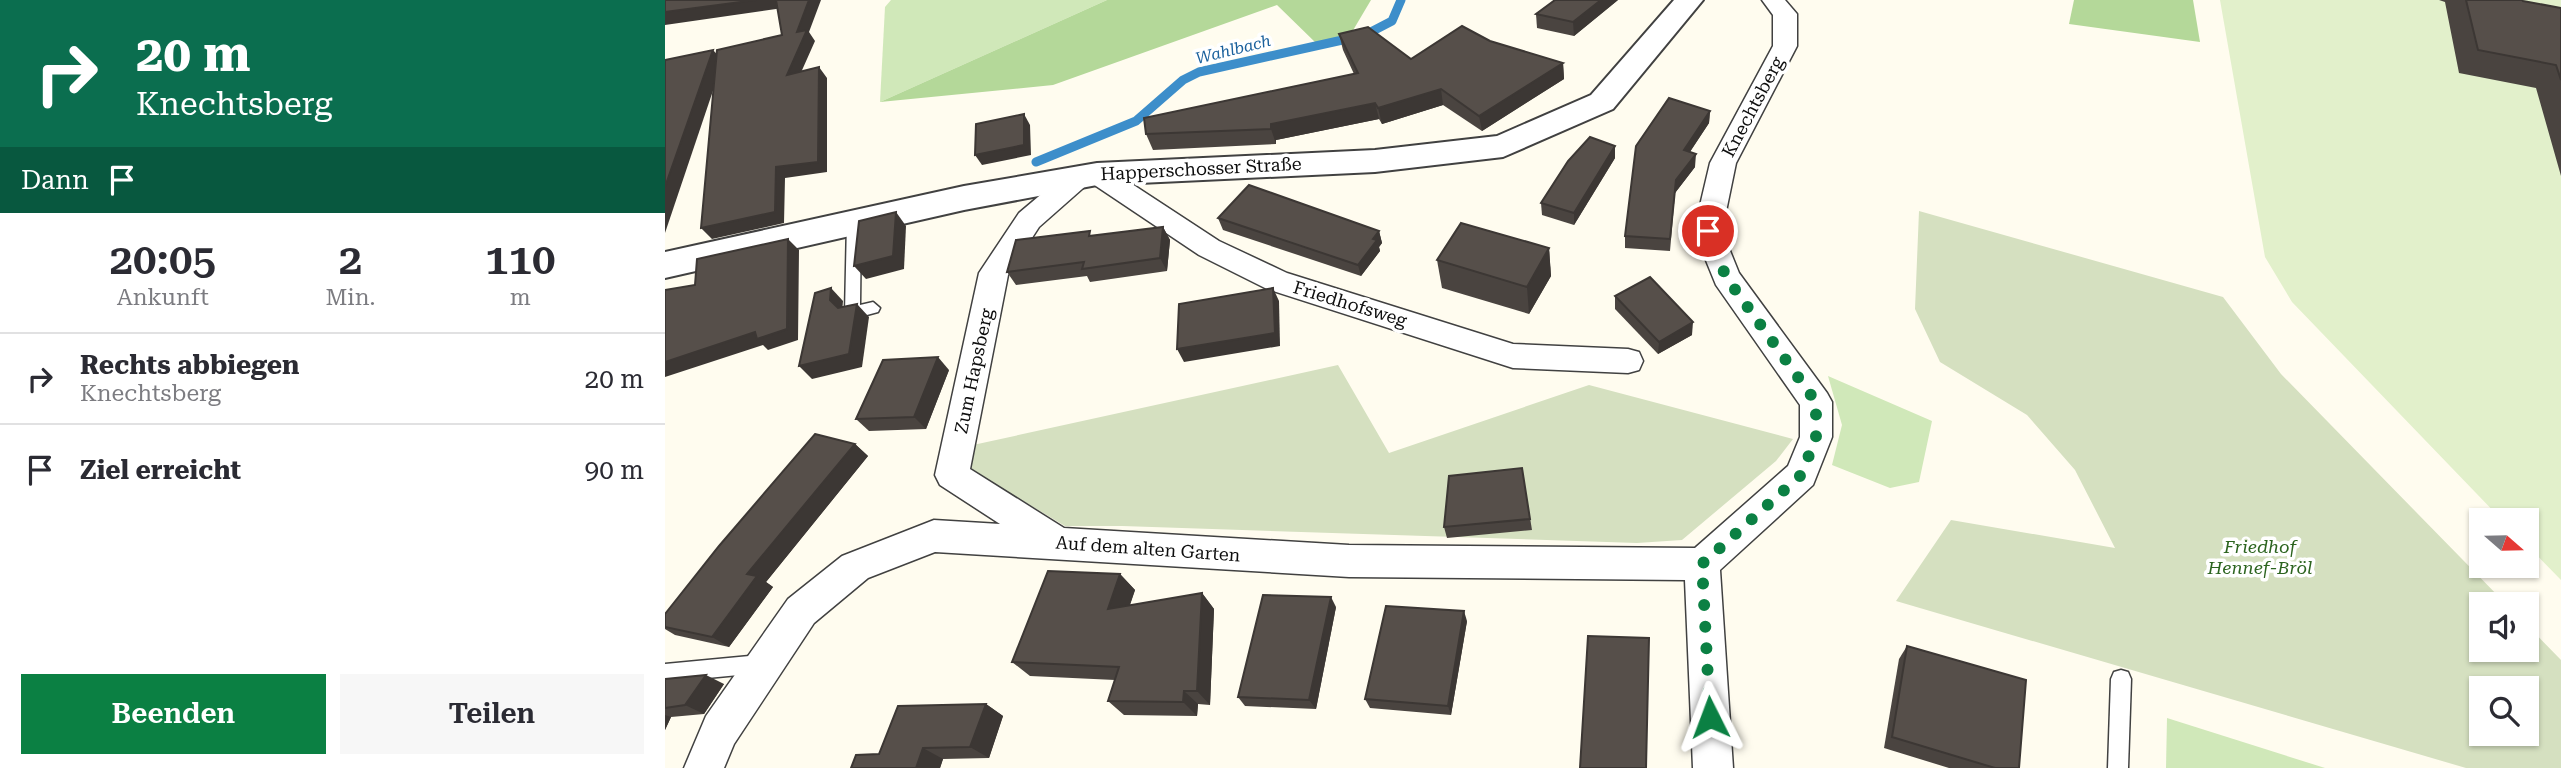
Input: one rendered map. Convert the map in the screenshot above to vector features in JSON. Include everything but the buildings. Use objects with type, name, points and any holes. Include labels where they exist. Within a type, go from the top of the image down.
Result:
[{"type":"street","name":"Happerschosser Straße","points":[[665,265],[1015,187],[1089,175],[1375,161],[1503,146],[1602,102],[1689,0]]},
{"type":"street","name":"Knechtsberg","points":[[1702,564],[1801,475],[1816,438],[1816,402],[1726,277],[1708,231],[1723,163],[1785,46],[1785,14],[1773,0]]},
{"type":"street","name":"Friedhofsweg","points":[[1089,175],[1209,248],[1277,281],[1513,356],[1628,362]]},
{"type":"street","name":"Zum Hapsberg","points":[[1057,543],[953,475],[994,273],[1029,220],[1089,175]]},
{"type":"street","name":"Auf dem alten Garten","points":[[704,768],[719,730],[801,611],[855,567],[934,536],[1349,561],[1702,564]]},
{"type":"street","points":[[1702,564],[1713,768]]},
{"type":"lane","points":[[854,222],[852,313],[873,308]]},
{"type":"lane","points":[[665,674],[766,663]]},
{"type":"lane","points":[[2118,768],[2121,679]]},
{"type":"green space","points":[[891,0],[1107,0],[880,102],[885,7]]},
{"type":"green space","points":[[1107,0],[1371,0],[1352,32],[1317,44],[1277,5],[1053,85],[880,102]]},
{"type":"green space","points":[[2074,0],[2193,0],[2200,42],[2069,24]]},
{"type":"green space","points":[[2220,0],[2561,0],[2561,580],[2539,557],[2539,508],[2490,508],[2292,302],[2265,257]]},
{"type":"green space","name":"Friedhof Hennef-Bröl","points":[[1919,211],[2223,297],[2281,374],[2469,566],[2469,578],[2481,578],[2494,592],[2469,592],[2469,662],[2539,662],[2539,637],[2561,660],[2561,768],[2466,768],[1896,601],[1951,520],[2115,548],[2075,470],[2027,415],[1940,362],[1915,309]]},
{"type":"green space","points":[[1338,365],[1389,453],[1589,385],[1793,439],[1776,461],[1682,540],[1637,543],[1065,526],[968,468],[973,445]]},
{"type":"green space","points":[[1828,376],[1932,421],[1919,482],[1890,488],[1832,465],[1842,425]]},
{"type":"green space","points":[[2167,718],[2325,768],[2166,768]]},
{"type":"waterway","name":"Wahlbach","points":[[1036,162],[1136,121],[1183,80],[1199,72],[1365,35],[1392,21],[1401,0]]},
{"type":"route","points":[[1708,231],[1726,277],[1816,402],[1816,438],[1801,475],[1702,564],[1710,717]]}]
